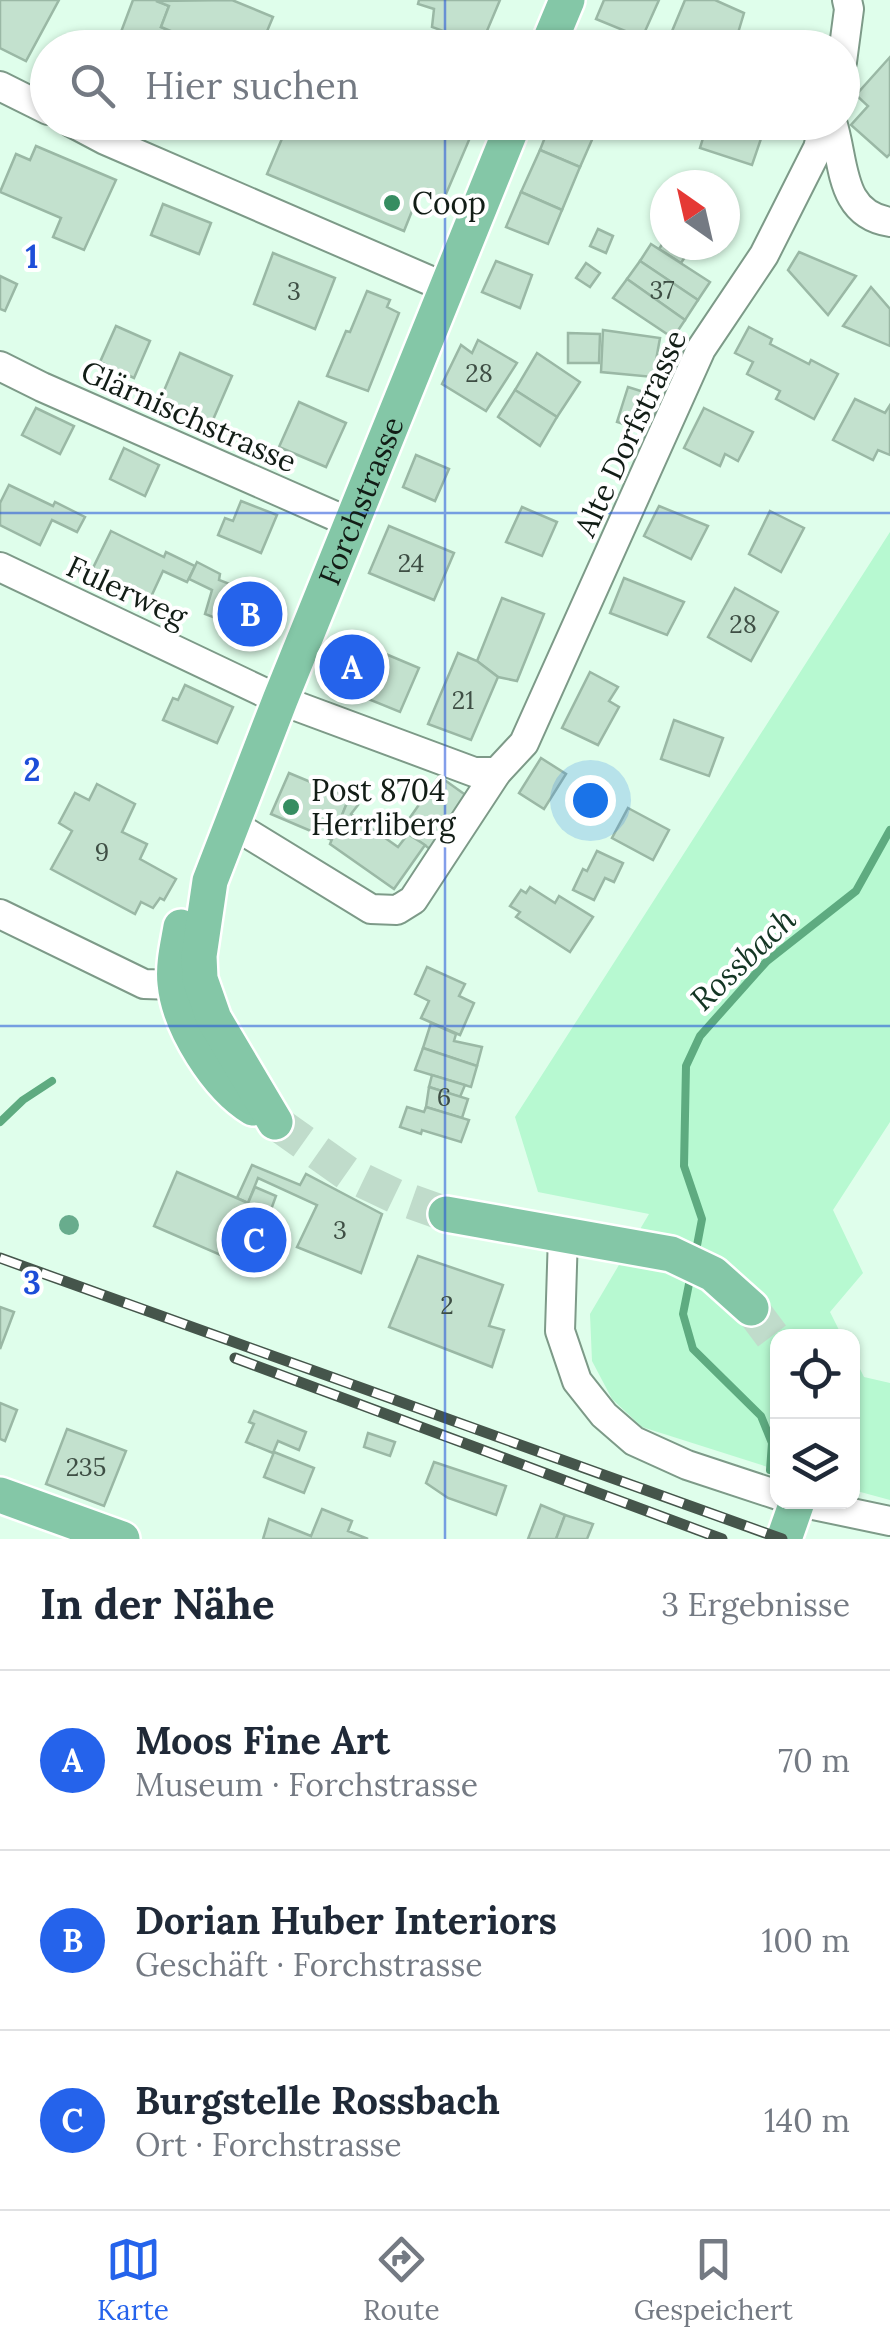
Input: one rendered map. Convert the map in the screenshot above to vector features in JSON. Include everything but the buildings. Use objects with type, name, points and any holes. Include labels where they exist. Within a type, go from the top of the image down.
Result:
[{"type":"main road","points":[[554,30],[567,0]]},
{"type":"main road","name":"Forchstrasse","points":[[187,982],[175,962],[182,922],[210,881],[234,825],[280,700],[507,140]]},
{"type":"main road","points":[[446,1214],[671,1254],[713,1274],[752,1308]]},
{"type":"main road","points":[[0,1495],[122,1539]]},
{"type":"main road","points":[[784,1539],[795,1509]]},
{"type":"street","points":[[846,30],[847,0]]},
{"type":"street","points":[[0,86],[30,101]]},
{"type":"street","points":[[105,140],[447,288]]},
{"type":"street","name":"Alte Dorfstrasse","points":[[234,825],[371,909],[397,910],[413,900],[497,772],[524,743],[701,349],[764,255],[821,140]]},
{"type":"street","points":[[834,140],[855,202],[871,217],[890,222]]},
{"type":"street","name":"Glärnischstrasse","points":[[0,366],[353,524]]},
{"type":"street","name":"Fulerweg","points":[[0,567],[280,700]]},
{"type":"street","points":[[280,700],[474,772],[497,772]]},
{"type":"street","points":[[0,914],[144,984],[187,982]]},
{"type":"street","points":[[563,1236],[560,1331],[577,1381],[604,1415],[634,1441],[700,1470],[770,1492]]},
{"type":"street","points":[[829,1509],[890,1522]]},
{"type":"green space","points":[[890,532],[890,1122],[833,1210],[863,1273],[830,1312],[838,1329],[770,1329],[770,1468],[642,1427],[612,1399],[592,1361],[590,1314],[649,1214],[538,1192],[515,1117]]},
{"type":"green space","points":[[860,1369],[864,1377],[890,1383],[890,1500],[860,1492]]},
{"type":"waterway","name":"Rossbach","points":[[695,1256],[702,1219],[684,1166],[686,1066],[700,1036],[767,961],[856,891],[890,830]]},
{"type":"waterway","points":[[0,1122],[23,1100],[52,1081]]},
{"type":"waterway","name":"Rossbach","points":[[691,1274],[683,1314],[693,1349],[761,1416],[770,1438]]},
{"type":"tunnel","points":[[275,1122],[347,1173],[446,1214]]},
{"type":"tunnel","points":[[751,1308],[770,1333]]},
{"type":"railway","points":[[0,1258],[782,1539]]},
{"type":"railway","points":[[235,1358],[722,1539]]},
{"type":"place","name":"Coop","points":[[392,203]]},
{"type":"place","name":"Dorian Huber Interiors","points":[[250,614]]},
{"type":"place","name":"Moos Fine Art","points":[[352,667]]},
{"type":"place","name":"Post 8704 Herrliberg","points":[[291,807]]},
{"type":"place","name":"Burgstelle Rossbach","points":[[254,1240]]}]
